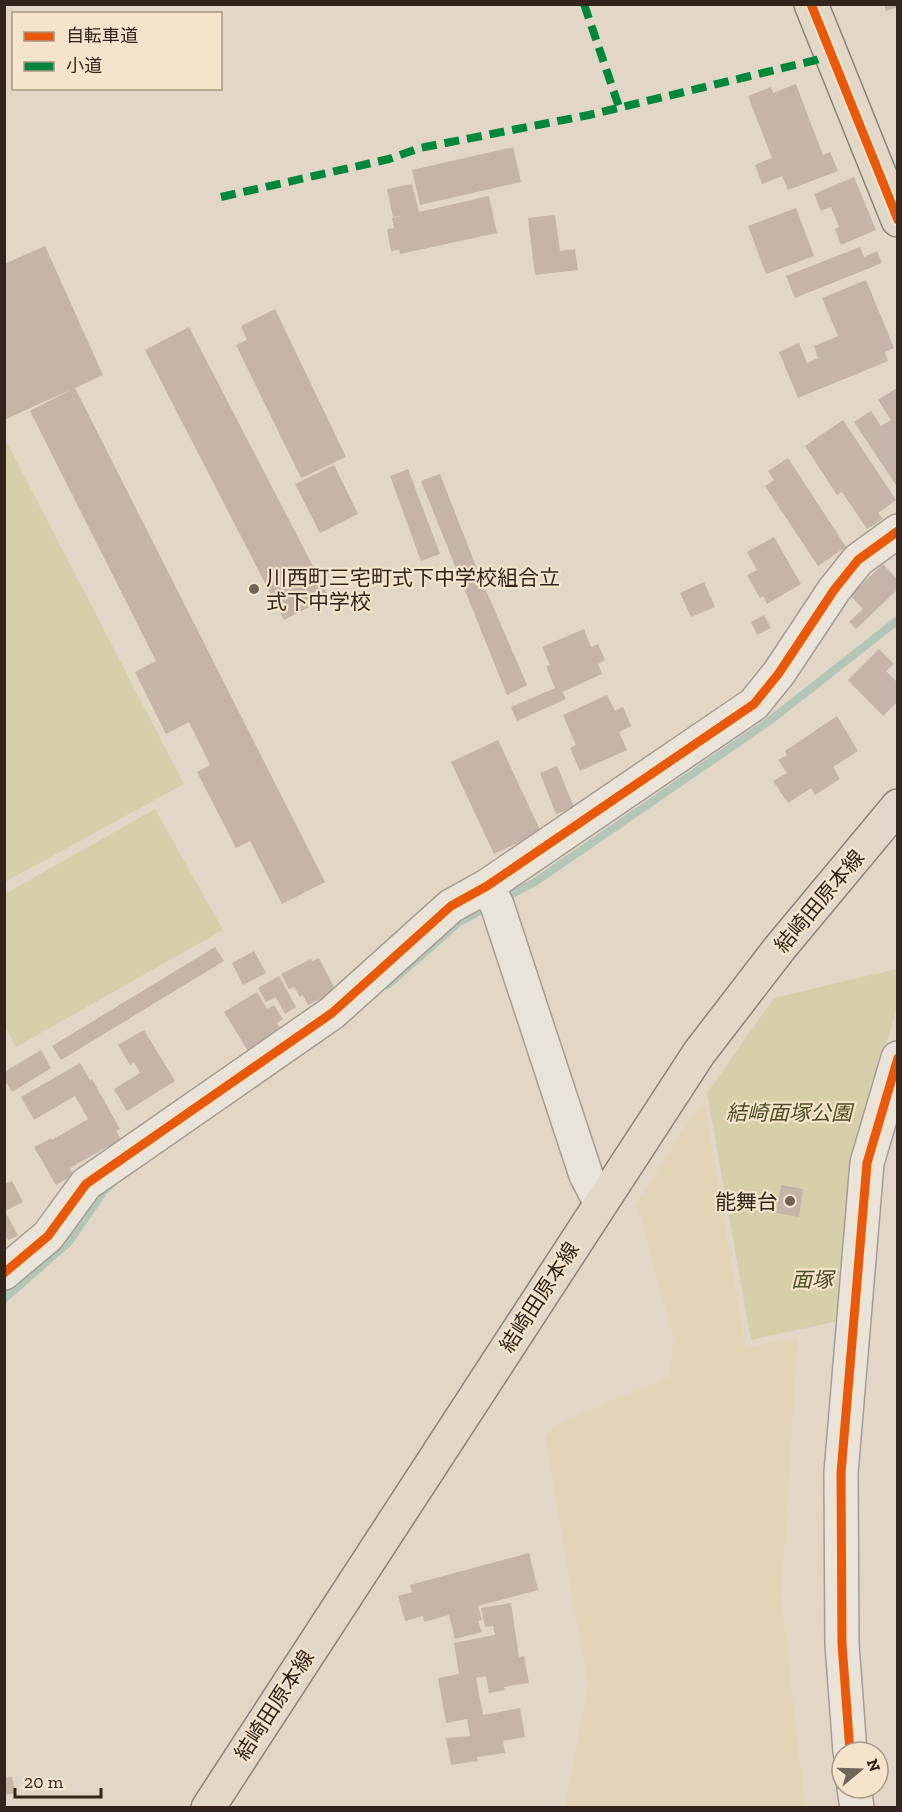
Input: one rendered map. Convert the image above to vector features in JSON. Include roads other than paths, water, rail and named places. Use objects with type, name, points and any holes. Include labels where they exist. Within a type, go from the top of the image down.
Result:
[{"type":"main road","points":[[811,4],[897,220]]},
{"type":"main road","name":"結崎田原本線","points":[[208,1808],[699,1053],[779,949],[897,806]]},
{"type":"street","points":[[4,1273],[48,1236],[86,1184],[332,1013],[451,906],[487,886],[754,704],[779,673],[834,590],[858,561],[897,531]]},
{"type":"street","points":[[487,886],[497,905],[586,1175],[600,1202]]},
{"type":"street","points":[[849,1740],[842,1644],[841,1473],[867,1163],[897,1058]]},
{"type":"waterway","points":[[502,899],[535,882],[768,722],[898,620]]},
{"type":"waterway","points":[[388,985],[458,923],[491,905]]},
{"type":"waterway","points":[[4,1299],[69,1242],[104,1191],[110,1186]]},
{"type":"place","name":"川西町三宅町式下中学校組合立 式下中学校","points":[[254,589]]},
{"type":"place","name":"能舞台","points":[[790,1201]]},
{"type":"park label","name":"結崎面塚公園","points":[[789,1112]]},
{"type":"park label","name":"面塚","points":[[812,1279]]}]
